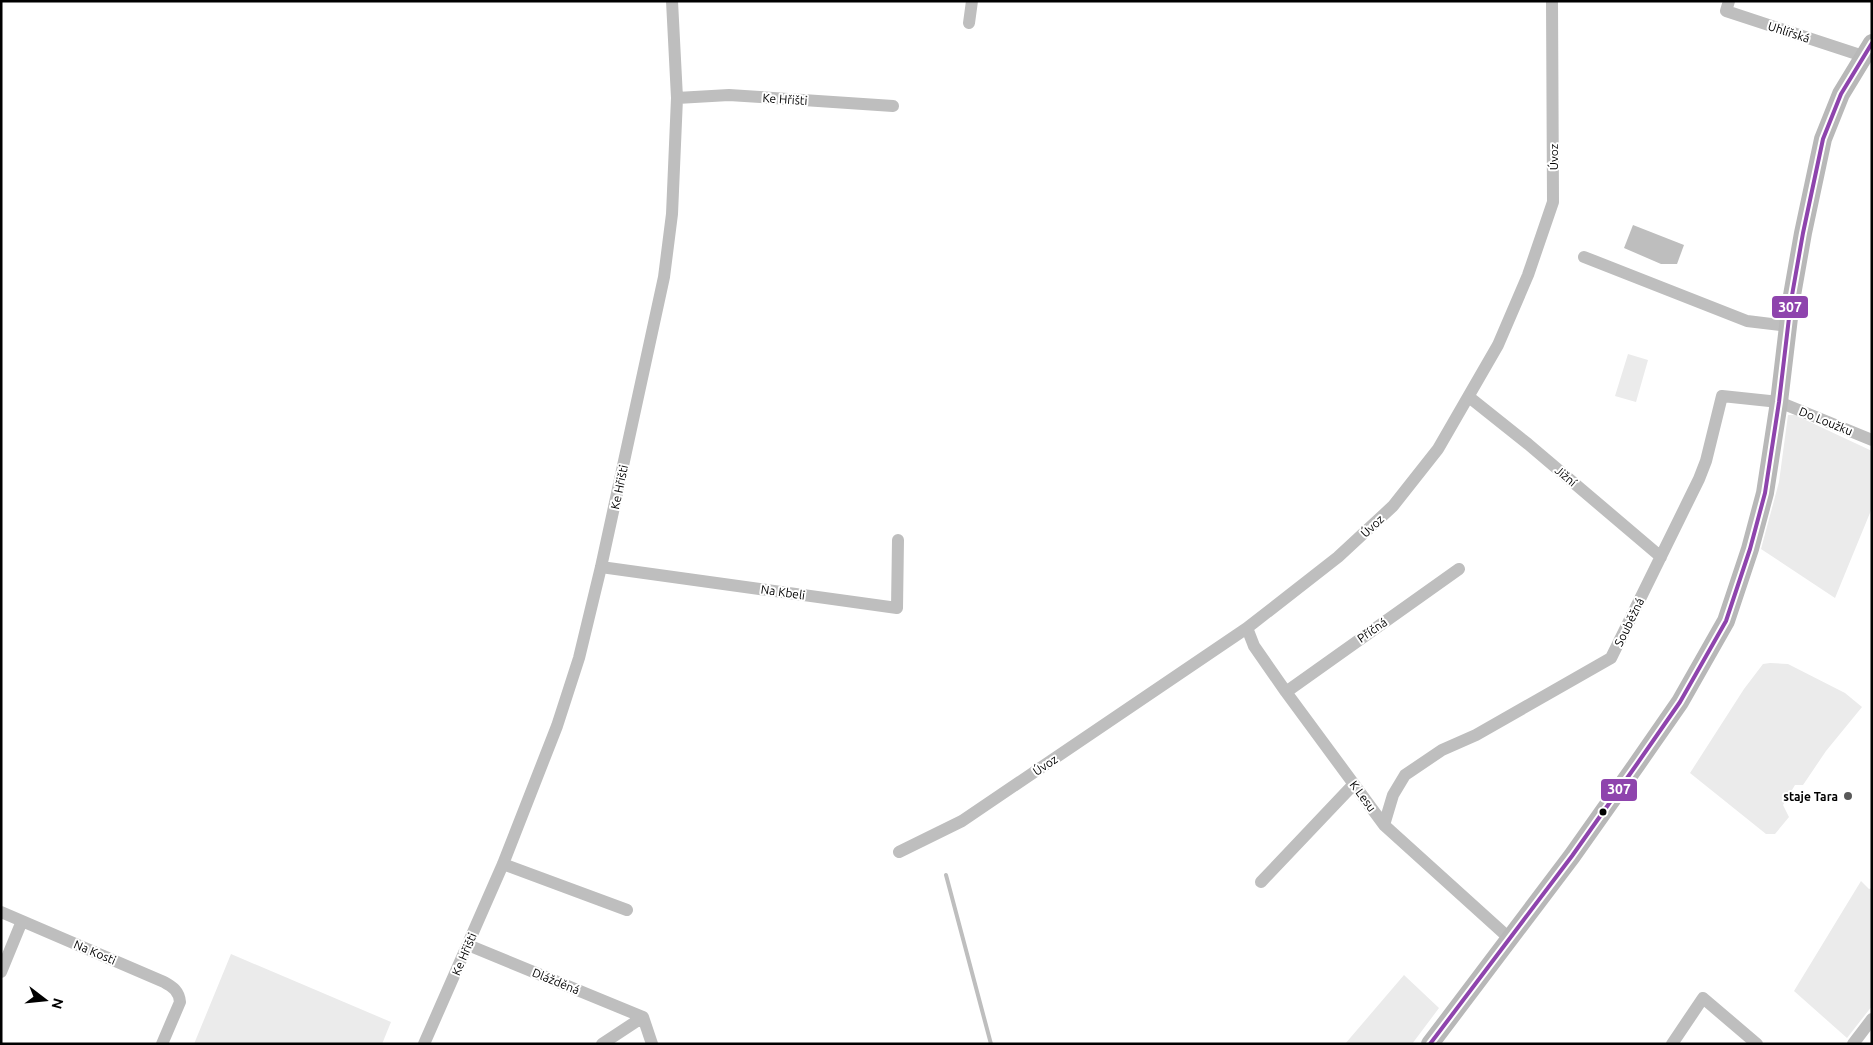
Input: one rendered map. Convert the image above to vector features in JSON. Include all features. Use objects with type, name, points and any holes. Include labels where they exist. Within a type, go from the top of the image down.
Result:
[{"type":"main road","points":[[1430,1044],[1572,856],[1680,702],[1726,621],[1758,521],[1772,457],[1788,326],[1803,233],[1823,140],[1841,94],[1867,50]]},
{"type":"street","name":"Ke Hřišti","points":[[424,1044],[503,864],[557,726],[579,658],[601,566],[664,278],[672,214],[677,98],[672,1]]},
{"type":"street","points":[[969,23],[972,1]]},
{"type":"street","name":"Úvoz","points":[[899,852],[962,821],[1247,628],[1338,557],[1393,506],[1438,449],[1498,345],[1528,275],[1553,202],[1552,1]]},
{"type":"street","name":"Uhlířská","points":[[1729,1],[1726,11],[1867,50]]},
{"type":"street","name":"Ke Hřišti","points":[[677,98],[729,95],[893,106]]},
{"type":"street","points":[[1584,257],[1746,321],[1788,326]]},
{"type":"street","name":"Souběžná","points":[[1384,826],[1393,795],[1405,775],[1442,750],[1476,735],[1611,658],[1699,479],[1706,461],[1722,396],[1780,402]]},
{"type":"street","name":"Jižní","points":[[1469,397],[1528,444],[1661,557]]},
{"type":"street","name":"Do Loužku","points":[[1780,402],[1872,440]]},
{"type":"street","name":"Na Kbeli","points":[[601,566],[897,608],[898,540]]},
{"type":"street","name":"Příčná","points":[[1286,692],[1459,569]]},
{"type":"street","name":"K Lesu","points":[[1247,628],[1254,646],[1384,826],[1509,938]]},
{"type":"street","points":[[1261,882],[1354,784]]},
{"type":"street","points":[[503,864],[627,910]]},
{"type":"street","name":"Na Kosti","points":[[1,912],[174,988],[179,994],[180,1002],[162,1044]]},
{"type":"street","points":[[1,972],[22,921]]},
{"type":"street","name":"Dlážděná","points":[[468,945],[643,1017]]},
{"type":"street","points":[[1672,1044],[1703,998],[1757,1044]]},
{"type":"street","points":[[602,1044],[643,1017],[652,1044]]},
{"type":"street","points":[[1853,1044],[1872,1019]]},
{"type":"shaded area","points":[[1633,225],[1684,245],[1677,264],[1661,264],[1624,248]]},
{"type":"shaded area","points":[[1628,354],[1648,360],[1636,402],[1615,396]]},
{"type":"shaded area","points":[[1788,415],[1795,415],[1872,451],[1872,508],[1835,598],[1761,549],[1779,482]]},
{"type":"shaded area","points":[[1763,664],[1788,664],[1845,693],[1862,707],[1826,751],[1803,785],[1795,785],[1783,805],[1789,817],[1775,834],[1766,834],[1690,773],[1744,689]]},
{"type":"shaded area","points":[[1861,881],[1869,889],[1872,888],[1872,1006],[1847,1038],[1794,991]]},
{"type":"shaded area","points":[[231,954],[391,1022],[382,1044],[194,1044]]},
{"type":"shaded area","points":[[1404,975],[1439,1008],[1412,1044],[1345,1044]]},
{"type":"waterway","points":[[946,875],[991,1044]]},
{"type":"transit line","name":"307","points":[[1430,1044],[1572,856],[1637,764],[1680,702],[1726,621],[1750,549],[1765,493],[1779,402],[1791,301],[1823,139],[1841,94],[1872,43]]},
{"type":"place","name":"staje Tara","points":[[1848,796]]}]
